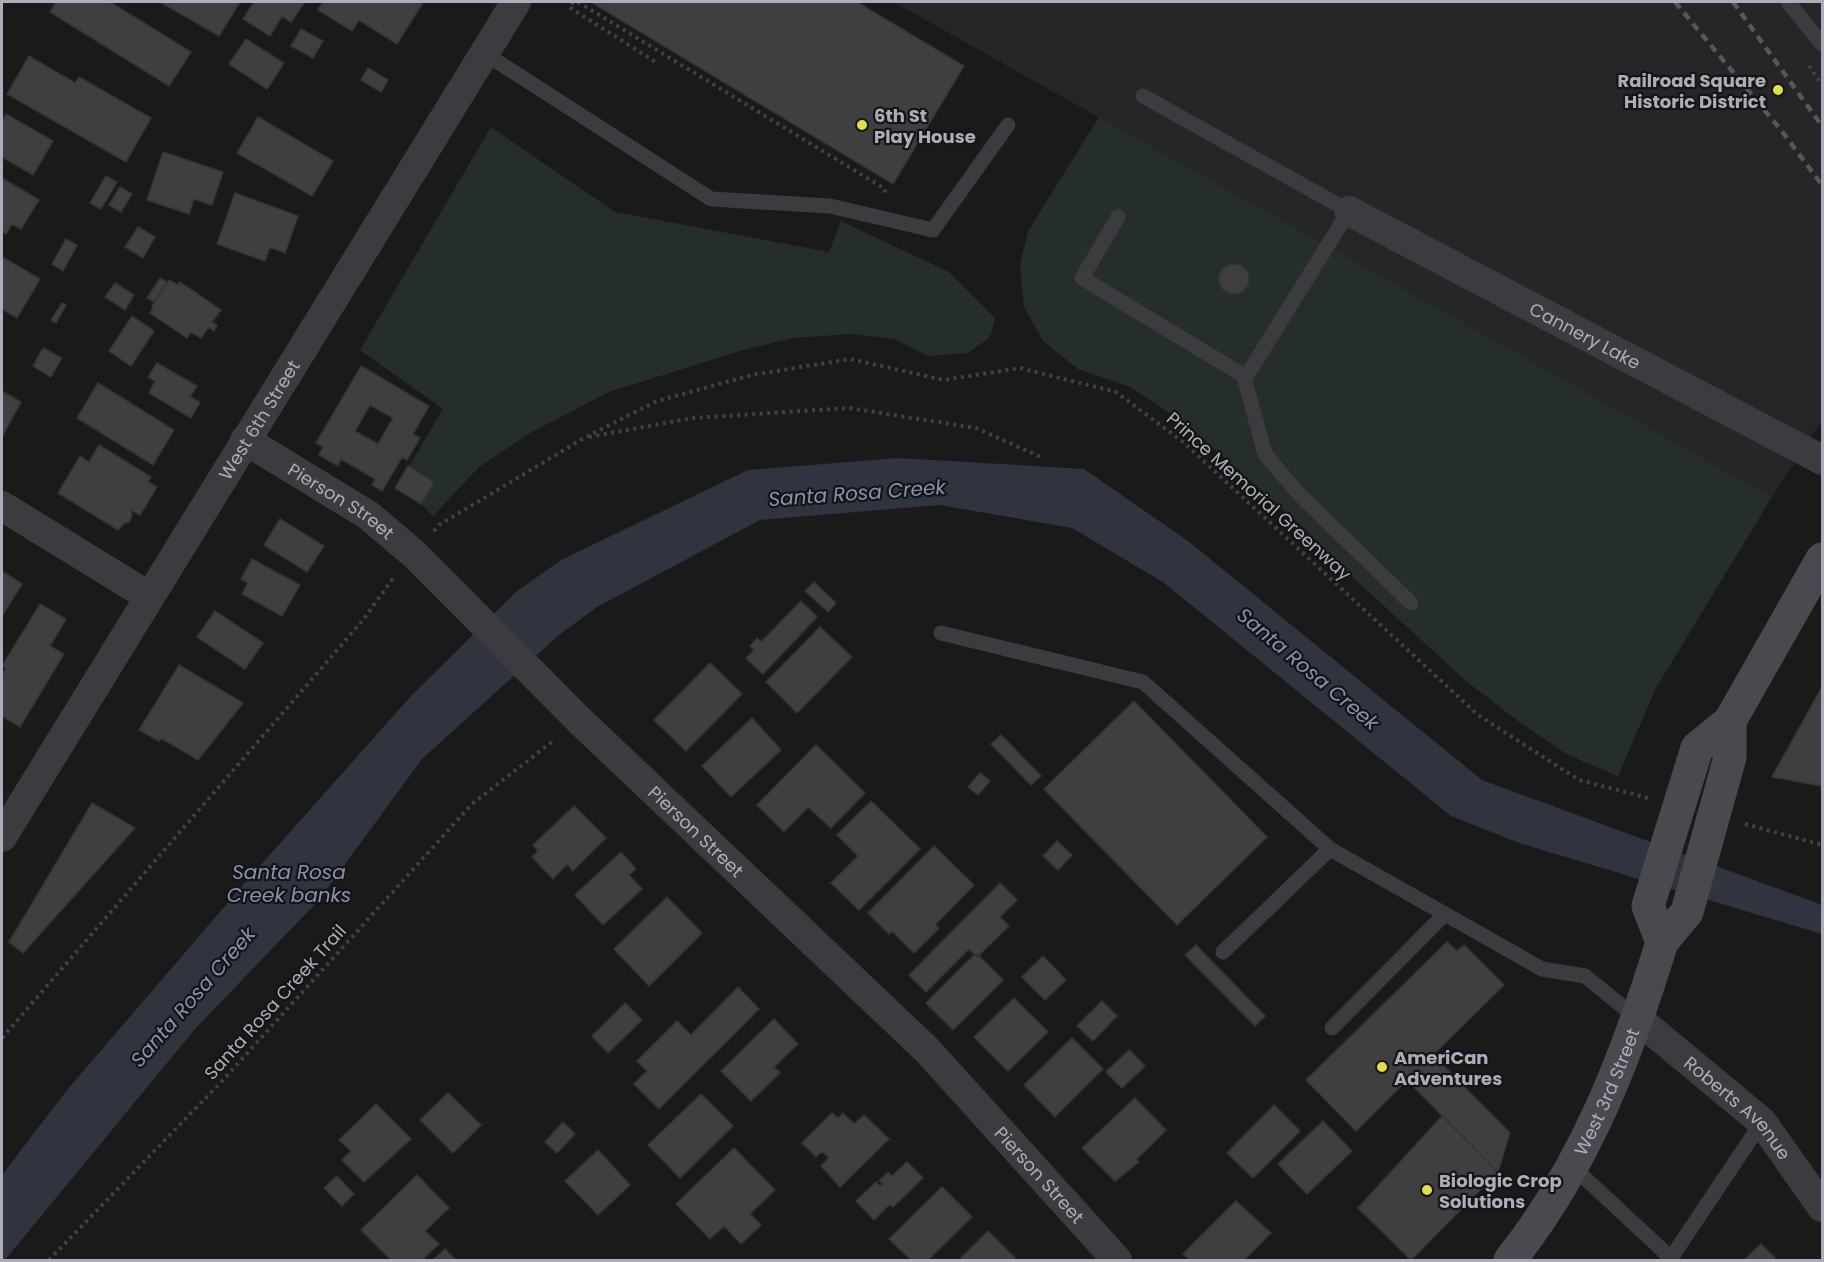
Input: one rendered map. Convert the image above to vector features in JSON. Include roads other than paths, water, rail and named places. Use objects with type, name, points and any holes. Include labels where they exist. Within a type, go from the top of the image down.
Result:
[{"type":"main road","name":"West 3rd Street","points":[[1510,1260],[1544,1215],[1593,1128],[1638,1019],[1662,942],[1687,912],[1730,757],[1730,721],[1822,559]]},
{"type":"street","name":"West 6th Street","points":[[2,837],[245,440],[402,190],[514,2]]},
{"type":"street","name":"Cannery Lake","points":[[1349,211],[1822,460]]},
{"type":"street","name":"Pierson Street","points":[[245,440],[368,515],[442,581],[570,711],[927,1050],[1117,1260]]},
{"type":"street","points":[[2,506],[150,597]]},
{"type":"street","name":"Roberts Avenue","points":[[1638,1019],[1762,1122],[1822,1207]]},
{"type":"lane","points":[[1788,2],[1822,44]]},
{"type":"lane","points":[[484,53],[711,199],[830,206],[933,230],[1008,125]]},
{"type":"lane","points":[[1143,96],[1349,211],[1244,377]]},
{"type":"lane","points":[[1118,217],[1082,278],[1244,377],[1265,454],[1299,494],[1411,603]]},
{"type":"lane","points":[[941,633],[1143,682],[1330,849],[1542,969],[1585,976],[1638,1019]]},
{"type":"lane","points":[[1223,952],[1330,849]]},
{"type":"lane","points":[[1332,1028],[1445,914]]},
{"type":"lane","points":[[1573,1167],[1671,1258],[1762,1122]]},
{"type":"water","points":[[898,458],[1084,469],[1188,541],[1482,780],[1822,905],[1822,934],[1522,844],[1451,816],[1163,582],[1072,528],[940,505],[760,520],[597,607],[559,635],[422,759],[318,901],[195,1029],[5,1260],[2,1260],[2,1175],[67,1090],[249,878],[411,696],[516,592],[561,560],[748,470]]},
{"type":"railway","points":[[1675,2],[1781,130],[1822,185]]},
{"type":"railway","points":[[1733,2],[1822,126]]},
{"type":"place","name":"Railroad Square Historic District","points":[[1778,90]]},
{"type":"place","name":"6th St Play House","points":[[862,125]]},
{"type":"place","name":"AmeriCan Adventures","points":[[1382,1067]]},
{"type":"place","name":"Biologic Crop Solutions","points":[[1427,1190]]},
{"type":"water label","name":"Santa Rosa Creek","points":[[857,493]]},
{"type":"water label","name":"Santa Rosa Creek","points":[[1308,669]]},
{"type":"water label","name":"Santa Rosa Creek banks","points":[[289,884]]},
{"type":"water label","name":"Santa Rosa Creek","points":[[193,997]]}]
